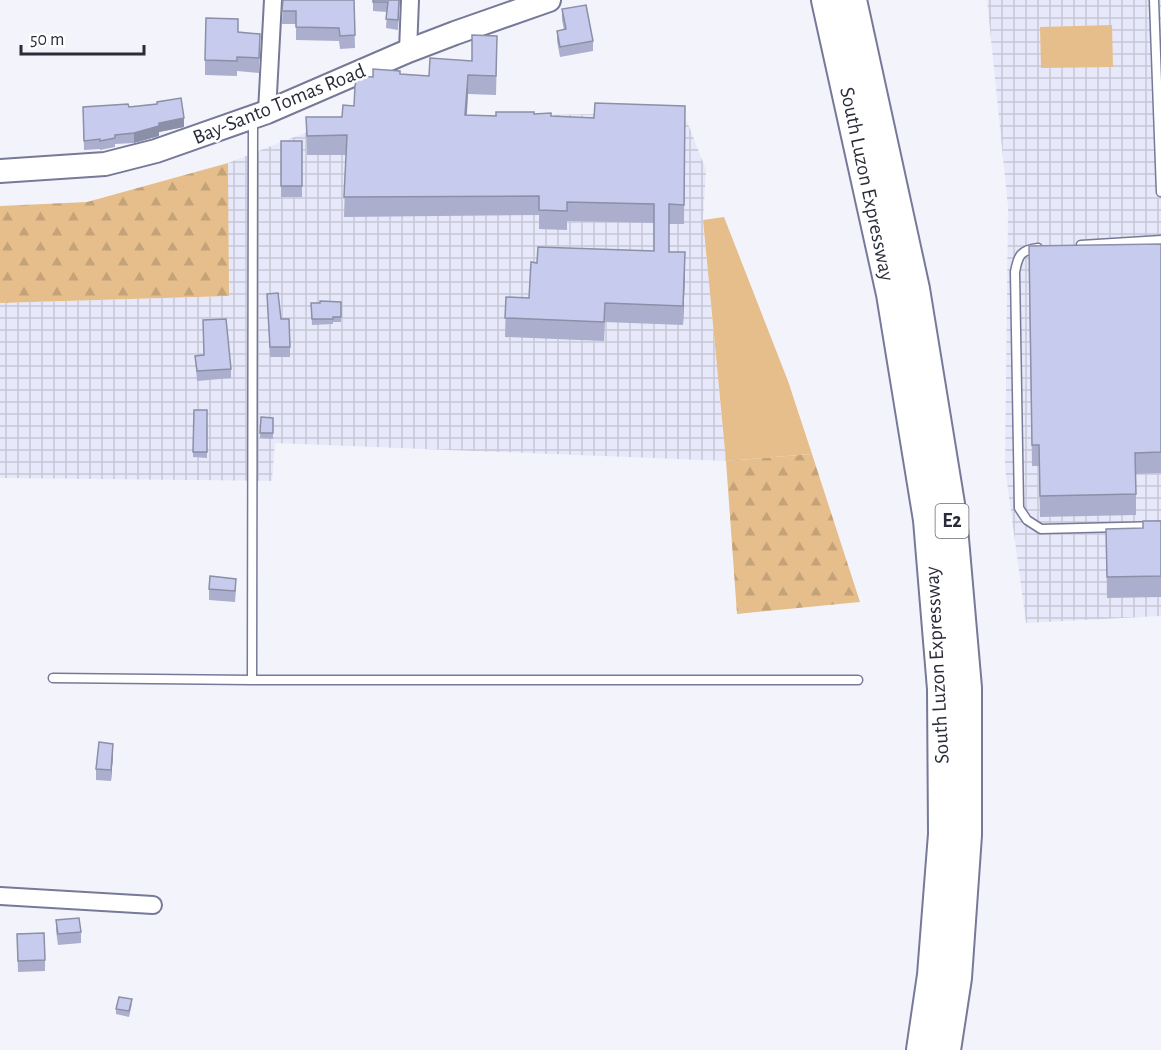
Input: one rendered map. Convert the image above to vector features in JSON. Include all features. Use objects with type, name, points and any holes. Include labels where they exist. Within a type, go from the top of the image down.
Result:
[{"type":"highway","name":"South Luzon Expressway","points":[[835,1],[891,294],[929,531],[942,689],[943,834],[932,975],[921,1050]]},
{"type":"highway","name":"South Luzon Expressway","points":[[835,1],[915,289],[952,516],[967,688],[967,835],[957,978],[946,1050]]},
{"type":"main road","name":"Bay-Santo Tomas Road","points":[[0,171],[105,164],[156,151],[260,115],[408,51],[549,0]]},
{"type":"street","points":[[260,115],[273,0]]},
{"type":"street","points":[[408,51],[410,0]]},
{"type":"street","points":[[0,896],[153,905]]},
{"type":"lane","points":[[1154,0],[1161,192]]},
{"type":"lane","points":[[252,680],[260,115]]},
{"type":"lane","points":[[1072,246],[1161,240]]},
{"type":"lane","points":[[1050,248],[1028,249],[1018,258],[1015,272],[1019,508],[1028,520],[1041,529],[1161,526]]},
{"type":"lane","points":[[53,678],[858,680]]},
{"type":"shaded area","points":[[987,0],[1161,0],[1161,616],[1026,623],[1005,467],[1008,207]]},
{"type":"shaded area","points":[[601,114],[685,116],[706,170],[703,220],[726,461],[275,443],[272,481],[0,478],[0,303],[228,296],[228,163],[343,118]]},
{"type":"green space","points":[[1112,25],[1113,67],[1041,68],[1040,27]]},
{"type":"green space","points":[[228,163],[229,296],[0,303],[0,206],[87,202]]},
{"type":"green space","points":[[724,217],[788,381],[812,454],[726,461],[703,220]]},
{"type":"green space","points":[[812,454],[860,602],[737,614],[726,461]]},
{"type":"building","points":[[283,0],[354,0],[355,35],[340,36],[339,28],[296,27],[296,11],[282,11]]},
{"type":"building","points":[[373,0],[399,0],[398,20],[386,19],[388,2],[373,2]]},
{"type":"building","points":[[586,5],[593,41],[560,47],[557,31],[566,29],[562,9]]},
{"type":"building","points":[[206,18],[238,19],[238,32],[260,34],[259,58],[237,57],[237,61],[205,60]]},
{"type":"building","points":[[472,35],[497,36],[496,76],[468,75],[465,115],[496,116],[496,112],[534,112],[534,114],[551,113],[551,116],[594,118],[595,103],[685,106],[684,205],[669,204],[669,252],[685,252],[683,306],[605,303],[604,322],[505,318],[506,297],[529,298],[531,262],[537,263],[538,247],[654,251],[654,204],[567,202],[567,211],[539,210],[539,196],[344,197],[347,135],[307,136],[306,117],[342,117],[343,105],[354,106],[357,76],[373,77],[373,69],[429,76],[430,58],[472,61]]},
{"type":"building","points":[[181,98],[184,118],[159,123],[159,126],[134,133],[115,135],[115,138],[84,141],[83,107],[128,104],[129,107],[157,104],[157,102]]},
{"type":"building","points":[[281,141],[302,141],[302,186],[281,186]]},
{"type":"building","points":[[1161,244],[1161,452],[1135,453],[1136,494],[1040,496],[1039,445],[1032,445],[1029,246]]},
{"type":"building","points":[[278,293],[281,319],[289,319],[290,347],[270,347],[267,294]]},
{"type":"building","points":[[320,301],[341,302],[341,317],[312,319],[311,303],[320,303]]},
{"type":"building","points":[[226,319],[231,369],[197,371],[195,356],[204,355],[203,320]]},
{"type":"building","points":[[194,410],[207,410],[207,452],[193,452]]},
{"type":"building","points":[[261,417],[273,418],[273,433],[260,433]]},
{"type":"building","points":[[1143,521],[1161,521],[1161,576],[1107,577],[1106,529],[1143,528]]},
{"type":"building","points":[[210,576],[236,579],[235,591],[209,589]]},
{"type":"building","points":[[99,742],[113,744],[111,770],[96,769]]},
{"type":"building","points":[[79,918],[81,932],[58,934],[56,920]]},
{"type":"building","points":[[44,933],[45,960],[18,961],[17,934]]},
{"type":"building","points":[[119,997],[132,999],[129,1011],[116,1009]]}]
